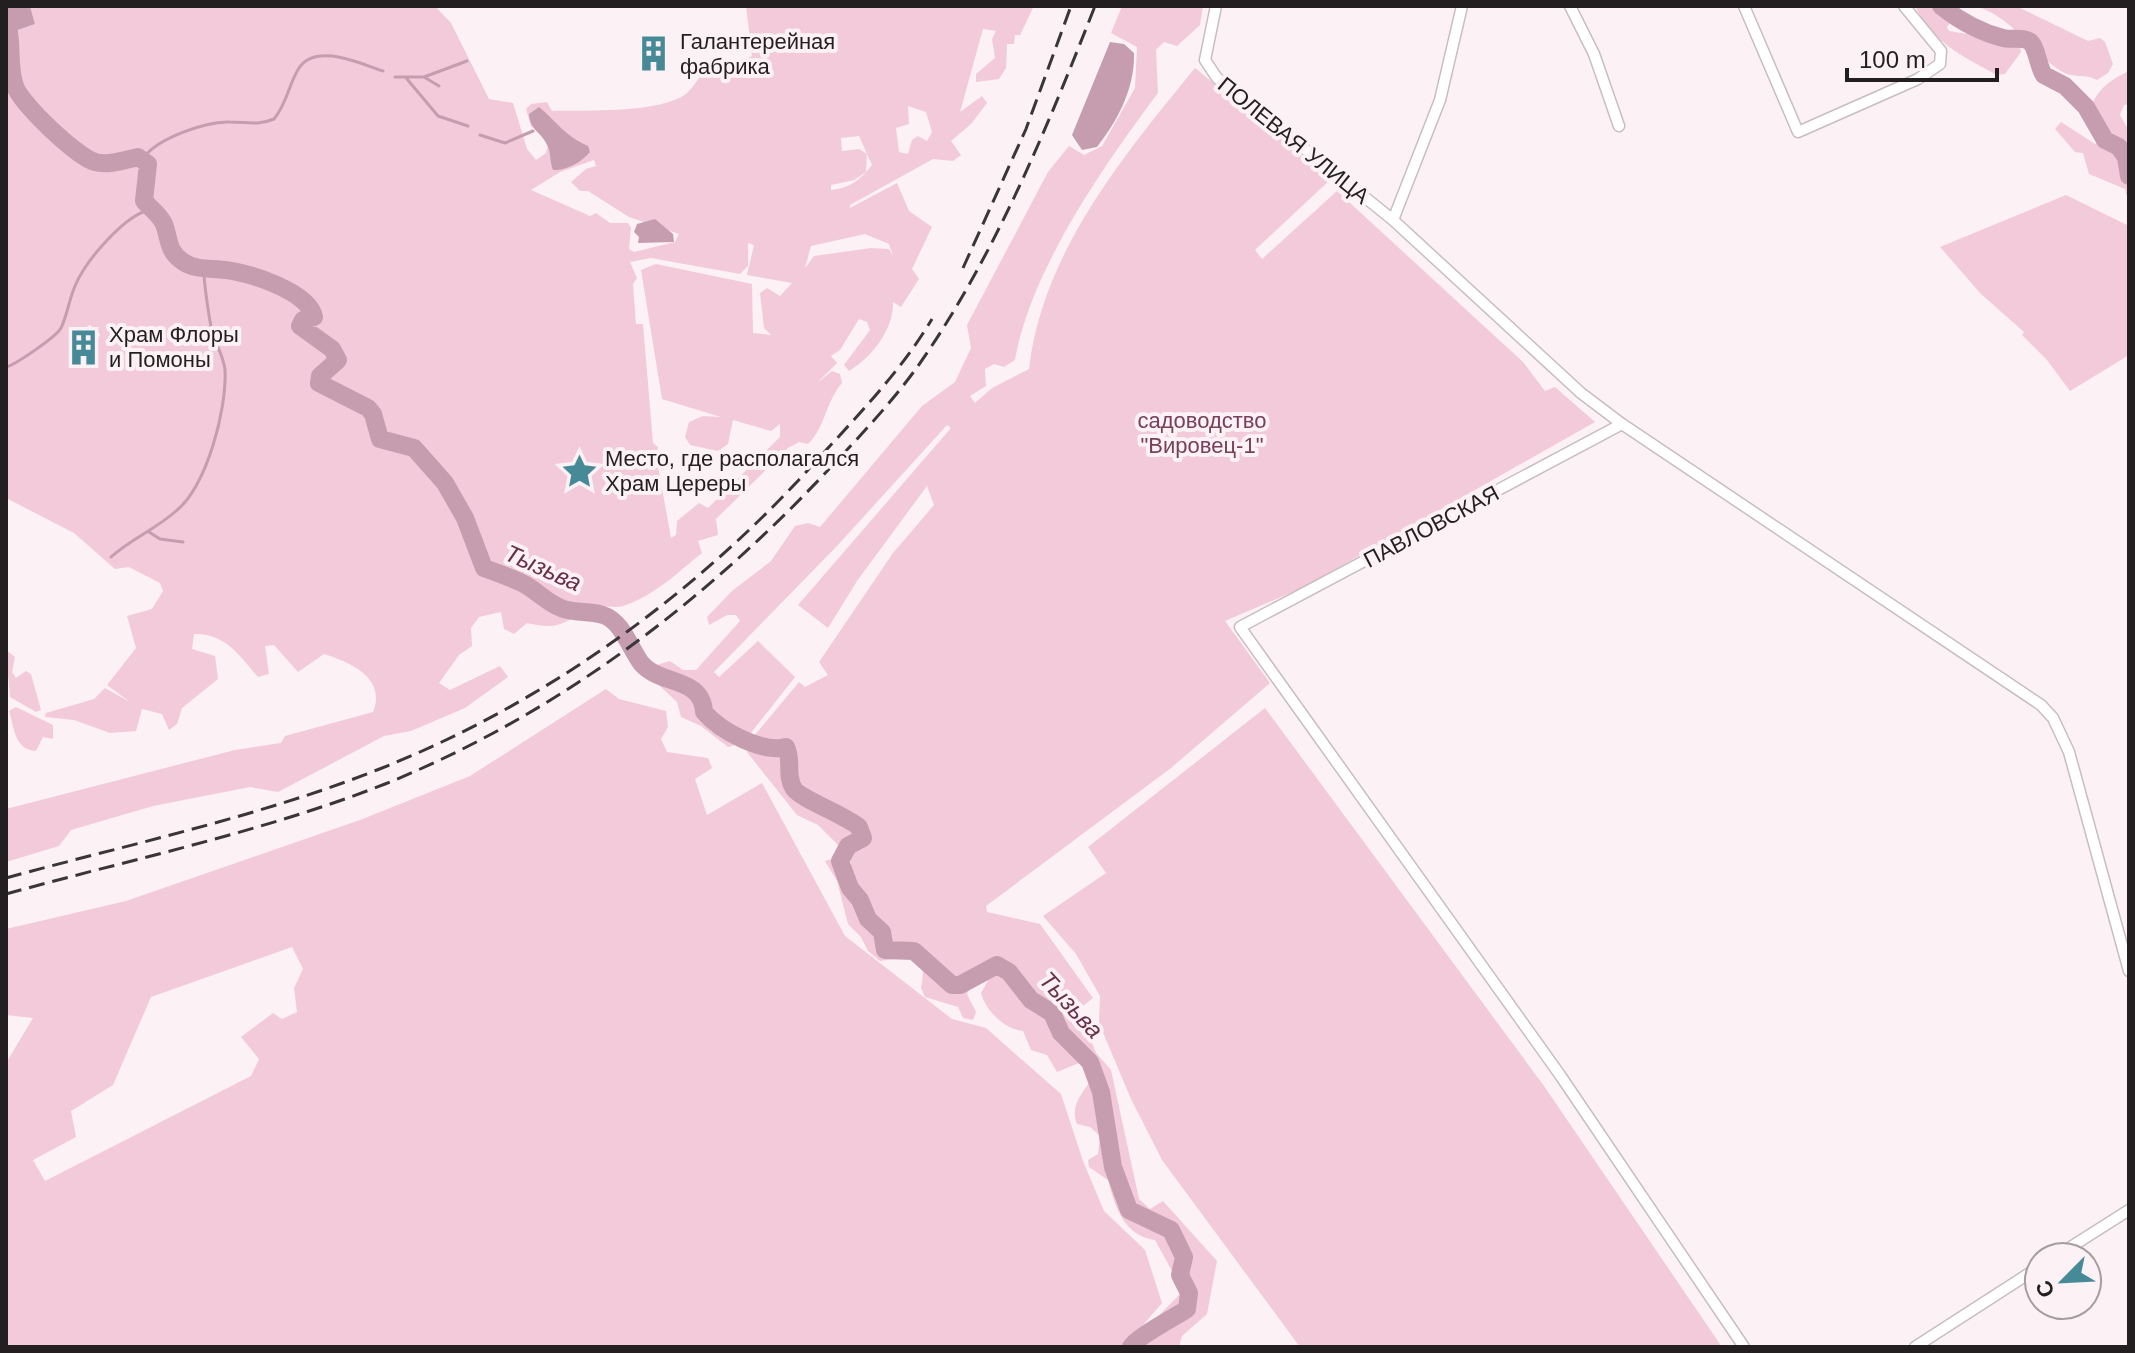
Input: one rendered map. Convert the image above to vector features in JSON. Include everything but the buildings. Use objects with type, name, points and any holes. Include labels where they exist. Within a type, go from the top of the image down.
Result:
[{"type":"street","name":"ПОЛЕВАЯ УЛИЦА","points":[[1216,6],[1205,60],[1208,69],[1393,220]]},
{"type":"street","points":[[1462,6],[1440,100],[1393,220],[1581,393],[1622,424],[2041,705],[2053,718],[2069,752],[2129,971]]},
{"type":"street","points":[[1570,6],[1594,54],[1619,126]]},
{"type":"street","points":[[1744,6],[1798,132],[1918,79],[1940,64],[1941,51],[1904,6]]},
{"type":"street","name":"ПАВЛОВСКАЯ","points":[[1622,424],[1240,627],[1560,1075],[1744,1347]]},
{"type":"street","points":[[2080,1241],[2129,1210]]},
{"type":"street","points":[[1915,1347],[2023,1277]]},
{"type":"green space","points":[[30,6],[435,6],[451,23],[489,99],[513,103],[527,149],[536,160],[546,153],[549,141],[531,126],[526,109],[531,104],[547,102],[552,111],[618,110],[653,106],[681,97],[711,67],[752,56],[746,6],[1034,6],[1020,35],[1015,35],[1014,44],[1007,44],[1006,68],[999,79],[976,82],[976,74],[995,58],[992,39],[996,31],[983,29],[960,112],[982,96],[987,103],[971,124],[951,141],[961,155],[953,161],[933,159],[850,205],[850,208],[897,183],[909,211],[932,227],[912,269],[919,279],[901,307],[893,302],[886,332],[866,358],[849,371],[844,365],[870,330],[867,322],[859,319],[840,350],[831,356],[837,363],[817,383],[832,371],[840,374],[842,383],[814,438],[808,444],[799,442],[788,448],[716,519],[718,535],[698,541],[702,553],[655,590],[623,606],[596,607],[554,625],[527,623],[514,634],[504,629],[501,612],[479,617],[471,628],[472,646],[459,655],[439,683],[450,690],[500,666],[508,677],[465,708],[411,731],[384,736],[278,792],[250,787],[153,806],[71,830],[59,846],[6,862],[6,809],[235,750],[281,743],[285,736],[373,712],[376,700],[371,681],[364,673],[334,657],[324,654],[298,672],[274,645],[265,646],[269,674],[258,677],[223,641],[194,634],[192,649],[215,656],[218,679],[182,708],[177,724],[169,730],[162,714],[142,709],[136,731],[110,733],[74,720],[45,717],[46,713],[94,699],[105,688],[130,702],[107,685],[136,648],[127,616],[152,609],[163,591],[160,583],[129,567],[115,569],[74,533],[6,498],[6,34],[35,24]],"holes":[[[908,106],[926,112],[932,132],[927,141],[918,136],[912,140],[908,154],[899,152],[896,128],[909,124]],[[859,136],[872,165],[864,175],[855,182],[831,190],[831,185],[854,180],[866,172],[867,154],[859,149],[842,151],[841,138]],[[594,160],[596,166],[586,169],[571,182],[580,191],[588,191],[629,217],[679,234],[675,242],[634,252],[629,249],[631,228],[628,223],[610,223],[596,213],[590,216],[531,190],[560,172]],[[865,234],[889,244],[893,256],[889,249],[871,248],[814,256],[805,268],[811,246]],[[748,243],[754,245],[747,275],[792,283],[780,296],[767,288],[760,293],[764,328],[771,335],[753,333],[752,284],[656,264],[641,270],[662,399],[721,417],[703,416],[689,422],[685,437],[690,445],[718,451],[728,444],[733,420],[771,431],[780,424],[780,437],[708,508],[699,503],[677,521],[676,535],[671,538],[657,461],[658,447],[653,443],[643,324],[636,324],[633,284],[637,278],[630,262],[651,258],[740,274],[748,266]],[[90,325],[100,334],[93,354],[84,359],[72,348],[78,332]]]},
{"type":"green space","name":"садоводство \"Вировец-1\"","points":[[1122,6],[1203,6],[1200,25],[1177,46],[1164,42],[1156,50],[1158,93],[1093,186],[1053,255],[1023,326],[1015,360],[1004,367],[994,364],[985,369],[986,386],[970,396],[975,403],[992,388],[1029,369],[1037,326],[1050,285],[1069,246],[1115,171],[1195,68],[1331,179],[1255,250],[1262,259],[1337,191],[1523,362],[1545,391],[1555,387],[1595,422],[1304,587],[1225,621],[1270,683],[1171,768],[986,906],[987,912],[1040,924],[1093,998],[1079,1009],[1096,1053],[1111,1070],[1139,1199],[1150,1209],[1163,1201],[1217,1261],[1207,1314],[1182,1336],[1179,1347],[1128,1347],[1183,1291],[1155,1240],[1136,1233],[1128,1226],[1118,1210],[1108,1180],[1089,1167],[1088,1160],[1098,1154],[1100,1136],[1090,1127],[1077,1124],[1075,1111],[1079,1098],[1095,1075],[1092,1066],[1084,1061],[1057,1072],[1047,1055],[1031,1050],[1023,1031],[1003,1023],[987,1006],[981,993],[990,977],[986,971],[976,974],[967,994],[976,1012],[973,1020],[963,1018],[958,1007],[925,997],[921,988],[922,964],[916,955],[904,951],[900,958],[880,961],[868,951],[861,937],[848,924],[837,881],[825,861],[832,859],[846,866],[851,864],[850,857],[818,825],[797,815],[747,752],[749,742],[799,682],[805,687],[828,675],[819,662],[893,553],[934,505],[927,486],[857,581],[828,628],[798,605],[951,428],[947,425],[837,546],[714,672],[719,677],[758,641],[795,677],[743,743],[728,747],[701,726],[681,717],[677,702],[647,674],[657,665],[670,661],[683,670],[696,670],[740,621],[736,615],[727,615],[709,625],[707,617],[732,591],[771,561],[795,526],[808,523],[820,527],[922,406],[955,382],[971,348],[967,325],[1048,172],[1069,146],[1084,155],[1102,146],[1135,88],[1137,47],[1111,33]]},
{"type":"green space","points":[[1915,6],[1943,6],[1951,21],[1947,27],[1949,31],[2019,43],[2021,52],[2005,74],[1997,75],[1960,55],[1940,39],[1930,30]]},
{"type":"green space","points":[[1974,6],[2016,6],[2088,41],[2100,38],[2105,42],[2113,64],[2108,73],[2097,80],[2066,73],[2050,63],[1999,17]]},
{"type":"green space","points":[[2129,71],[2129,104],[2124,105],[2120,115],[2129,131],[2129,205],[2125,189],[2089,174],[2083,153],[2075,152],[2055,129],[2061,122],[2095,144],[2100,141],[2087,124],[2095,98],[2112,80]]},
{"type":"green space","points":[[2066,195],[2129,226],[2129,355],[2070,391],[2047,360],[2022,335],[2024,332],[1981,294],[1940,247]]},
{"type":"green space","points":[[6,650],[15,657],[12,672],[16,678],[26,671],[31,674],[41,710],[36,712],[10,697]]},
{"type":"green space","points":[[606,689],[619,699],[666,711],[668,727],[661,739],[667,752],[708,758],[712,768],[695,779],[707,815],[762,783],[845,936],[952,1019],[986,1028],[1061,1094],[1083,1161],[1104,1211],[1145,1250],[1162,1303],[1124,1347],[6,1347],[6,1063],[33,1018],[6,1015],[6,929],[126,901],[360,820],[470,776]],"holes":[[[292,947],[303,969],[294,988],[297,1012],[282,1019],[273,1013],[241,1037],[259,1059],[251,1076],[45,1181],[33,1160],[76,1137],[71,1111],[113,1085],[151,997]]]},
{"type":"green space","points":[[16,707],[53,725],[53,739],[43,737],[36,751],[23,746],[16,736],[9,711]]},
{"type":"green space","points":[[1265,708],[1544,1086],[1722,1347],[1300,1347],[1162,1160],[1131,1099],[1099,1023],[1100,996],[1076,954],[1043,916],[1106,873],[1088,847]]},
{"type":"shaded area","points":[[6,6],[30,6],[35,24],[6,34]]},
{"type":"shaded area","points":[[1110,42],[1124,44],[1134,53],[1132,79],[1124,103],[1105,137],[1097,147],[1082,150],[1072,135]]},
{"type":"shaded area","points":[[539,107],[567,133],[588,146],[590,152],[587,156],[568,167],[553,170],[548,146],[530,119],[529,114]]},
{"type":"shaded area","points":[[655,219],[673,234],[674,242],[638,243],[639,237],[634,232],[637,224]]},
{"type":"waterway","points":[[1941,6],[1963,22],[1986,33],[2029,41],[2044,75],[2065,86],[2086,107],[2105,140],[2119,147],[2126,157],[2129,176]]},
{"type":"waterway","name":"Тызьва","points":[[6,19],[15,86],[38,117],[63,141],[95,162],[116,162],[138,157],[148,164],[144,201],[162,220],[171,249],[182,261],[197,267],[262,279],[302,299],[314,317],[303,320],[300,326],[332,349],[338,360],[320,376],[319,383],[368,408],[373,414],[380,439],[414,448],[445,483],[465,518],[484,568],[524,584],[561,608],[610,618],[641,663],[649,670],[696,692],[704,712],[721,727],[755,744],[786,747],[794,789],[859,827],[863,838],[848,846],[840,861],[850,888],[860,900],[868,919],[882,932],[885,950],[914,951],[952,985],[960,985],[997,965],[1009,972],[1031,1000],[1052,1013],[1061,1033],[1090,1062],[1101,1092],[1113,1167],[1129,1210],[1171,1230],[1184,1257],[1180,1275],[1189,1293],[1187,1309],[1147,1333],[1131,1347]]},
{"type":"waterway","points":[[143,159],[169,138],[195,128],[220,122],[257,123],[274,119],[299,68],[307,60],[339,57],[383,71]]},
{"type":"waterway","points":[[395,77],[424,77],[467,61]]},
{"type":"waterway","points":[[424,77],[439,86]]},
{"type":"waterway","points":[[407,79],[438,116],[468,126]]},
{"type":"waterway","points":[[480,135],[505,143],[533,131]]},
{"type":"waterway","points":[[6,367],[58,332],[75,286],[87,264],[130,219],[153,209]]},
{"type":"waterway","points":[[111,557],[176,511],[197,484],[213,446],[223,405],[225,370],[213,335],[204,269]]},
{"type":"waterway","points":[[149,532],[160,539],[183,542]]},
{"type":"railway","points":[[963,268],[1026,129],[1071,6]]},
{"type":"railway","points":[[6,894],[245,831],[385,784],[448,756],[568,689],[679,609],[782,517],[865,431],[918,366],[995,237],[1058,99],[1095,6]]},
{"type":"railway","points":[[6,878],[240,816],[332,787],[439,743],[559,678],[670,599],[771,508],[879,392],[932,319]]},
{"type":"place","name":"Галантерейная фабрика","points":[[654,54]]},
{"type":"place","name":"Храм Флоры и Помоны","points":[[83,347]]},
{"type":"place","name":"Место, где располагался Храм Цереры","points":[[579,471]]}]
